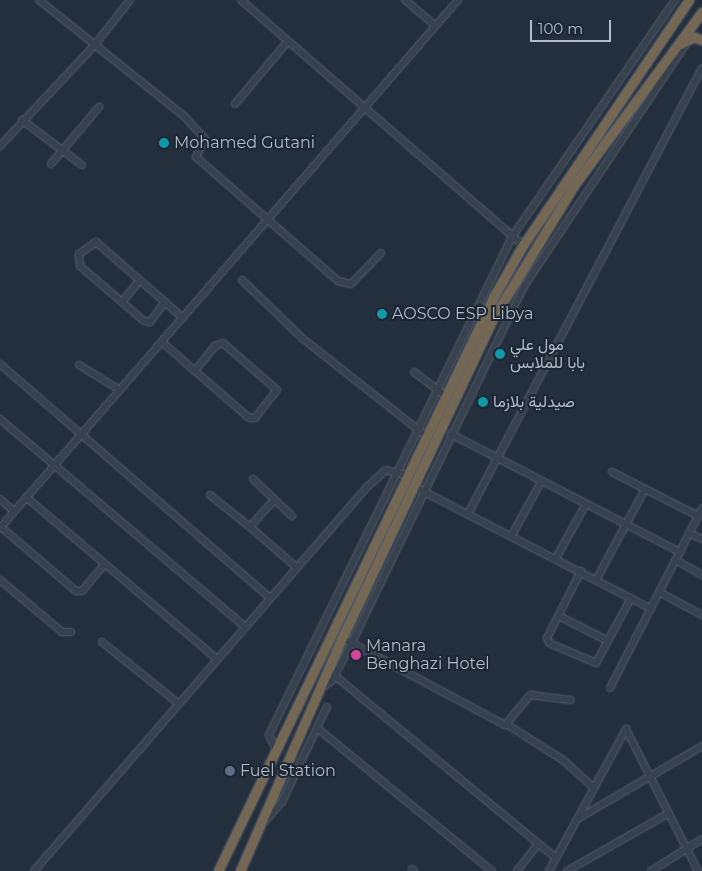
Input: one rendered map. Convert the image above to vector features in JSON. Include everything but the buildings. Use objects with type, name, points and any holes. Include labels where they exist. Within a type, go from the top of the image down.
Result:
[{"type":"highway","points":[[220,869],[476,331],[523,245],[689,0]]},
{"type":"highway","points":[[240,871],[342,638],[413,486],[453,403],[530,254],[672,50],[702,12]]},
{"type":"highway","points":[[672,50],[690,38],[702,40]]},
{"type":"street","points":[[39,0],[94,46],[185,117],[205,139],[196,157],[267,222],[343,284],[352,284],[381,253]]},
{"type":"street","points":[[0,146],[22,120],[94,46],[130,0]]},
{"type":"street","points":[[241,0],[523,245]]},
{"type":"street","points":[[406,0],[436,26]]},
{"type":"street","points":[[105,564],[82,591],[76,591],[0,527],[458,0]]},
{"type":"street","points":[[277,751],[269,735],[465,326],[512,236],[675,0]]},
{"type":"street","points":[[320,689],[334,676],[352,642],[524,286],[690,38]]},
{"type":"street","points":[[235,104],[288,41]]},
{"type":"street","points":[[469,512],[495,459],[702,68]]},
{"type":"street","points":[[51,164],[99,107]]},
{"type":"street","points":[[22,120],[82,165]]},
{"type":"street","points":[[165,302],[147,322],[80,266],[79,254],[94,240],[140,280],[165,302],[183,318]]},
{"type":"street","points":[[122,302],[140,280]]},
{"type":"street","points":[[242,280],[302,338],[416,431],[426,436]]},
{"type":"street","points":[[465,326],[476,331]]},
{"type":"street","points":[[162,342],[195,371],[252,419],[277,390],[223,343],[215,346],[195,371]]},
{"type":"street","points":[[452,354],[462,359]]},
{"type":"street","points":[[0,364],[82,433],[270,598]]},
{"type":"street","points":[[79,365],[120,390]]},
{"type":"street","points":[[414,372],[435,390],[445,395]]},
{"type":"street","points":[[453,403],[463,409]]},
{"type":"street","points":[[0,419],[245,627]]},
{"type":"street","points":[[451,434],[585,506],[680,552]]},
{"type":"street","points":[[34,871],[296,567],[382,472],[397,470],[406,475]]},
{"type":"street","points":[[612,472],[698,516]]},
{"type":"street","points":[[254,479],[292,516]]},
{"type":"street","points":[[512,535],[541,482]]},
{"type":"street","points":[[413,486],[469,512],[651,608]]},
{"type":"street","points":[[596,580],[645,489]]},
{"type":"street","points":[[210,495],[296,567]]},
{"type":"street","points":[[26,497],[217,659]]},
{"type":"street","points":[[0,499],[14,511]]},
{"type":"street","points":[[250,527],[274,500]]},
{"type":"street","points":[[556,558],[585,506]]},
{"type":"street","points":[[610,688],[702,508]]},
{"type":"street","points":[[689,533],[702,539]]},
{"type":"street","points":[[676,560],[702,575]]},
{"type":"street","points":[[580,571],[547,638],[549,643],[594,664],[631,598]]},
{"type":"street","points":[[0,580],[62,632],[71,632]]},
{"type":"street","points":[[659,592],[702,615]]},
{"type":"street","points":[[559,616],[608,641]]},
{"type":"street","points":[[342,638],[508,725],[563,760],[594,788]]},
{"type":"street","points":[[102,642],[178,703]]},
{"type":"street","points":[[334,676],[556,858]]},
{"type":"street","points":[[508,725],[530,695],[571,700]]},
{"type":"street","points":[[257,830],[282,802],[327,707]]},
{"type":"street","points":[[317,728],[492,871]]},
{"type":"street","points":[[549,871],[626,729],[653,777],[698,871]]},
{"type":"street","points":[[578,818],[653,777],[702,746]]},
{"type":"street","points":[[567,871],[669,813]]},
{"type":"street","points":[[651,871],[702,839]]},
{"type":"street","points":[[517,871],[538,844]]},
{"type":"place","name":"Mohamed Gutani","points":[[164,143]]},
{"type":"place","name":"AOSCO ESP Libya","points":[[382,314]]},
{"type":"place","name":"مول علي بابا للملابس","points":[[500,354]]},
{"type":"place","name":"صيدلية بلازما","points":[[483,402]]},
{"type":"place","name":"Manara Benghazi Hotel","points":[[356,655]]},
{"type":"place","name":"Fuel Station","points":[[230,771]]}]
